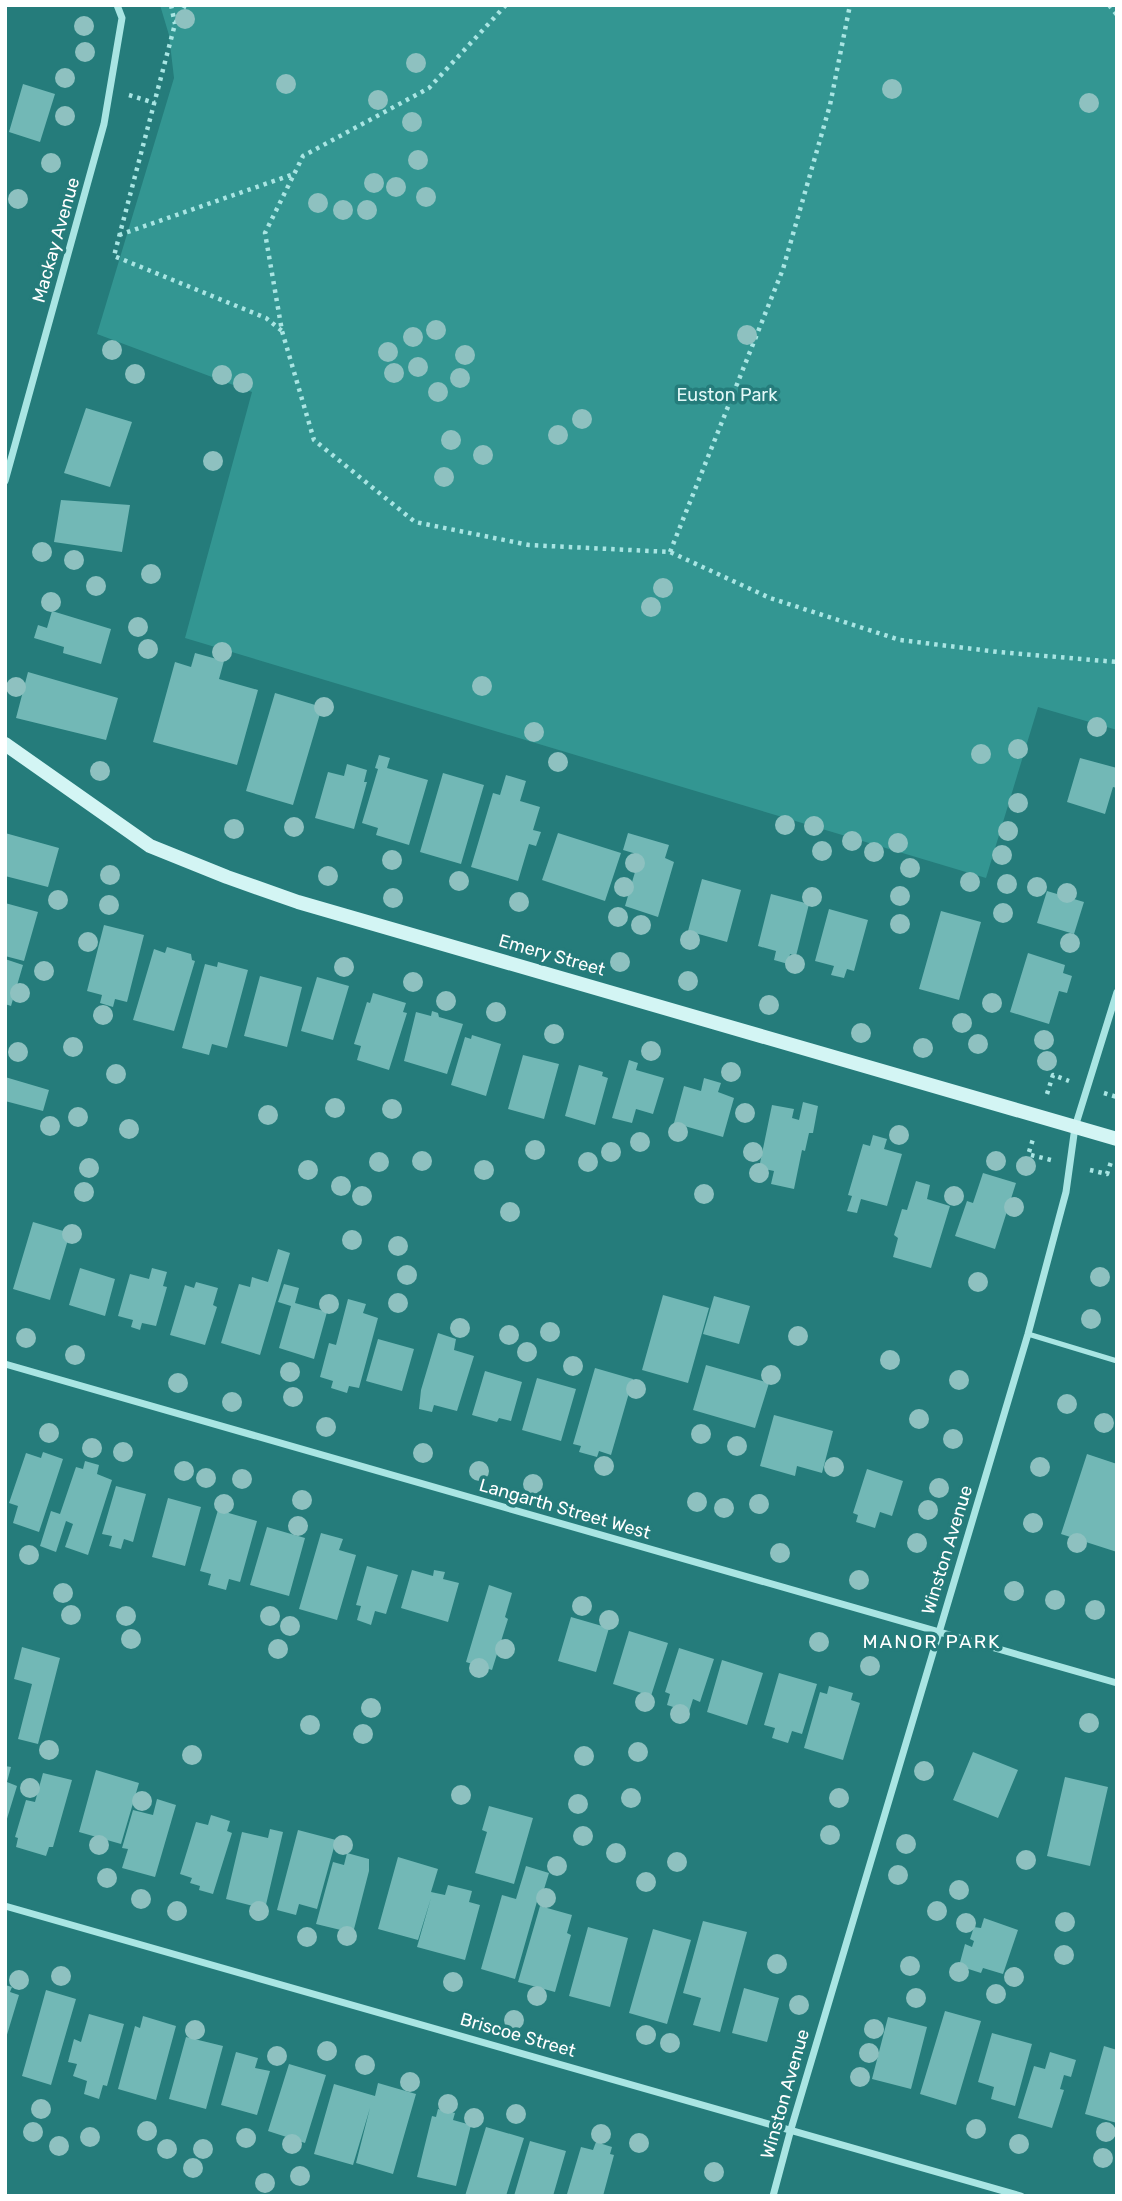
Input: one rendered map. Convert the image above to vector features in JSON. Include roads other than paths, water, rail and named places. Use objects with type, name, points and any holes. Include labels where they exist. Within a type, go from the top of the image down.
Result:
[{"type":"street","name":"Mackay Avenue","points":[[5,481],[104,124],[122,18],[117,5]]},
{"type":"street","name":"Emery Street","points":[[5,744],[150,846],[227,877],[299,902],[1117,1139]]},
{"type":"street","name":"Winston Avenue","points":[[773,2196],[1028,1334],[1066,1192],[1075,1127],[1117,992]]},
{"type":"street","name":"Langarth Street West","points":[[5,1364],[1117,1683]]},
{"type":"street","name":"Briscoe Street","points":[[5,1906],[1021,2196]]},
{"type":"lane","points":[[1028,1334],[1117,1361]]},
{"type":"district","name":"MANOR PARK","points":[[932,1641]]},
{"type":"park label","name":"Euston Park","points":[[727,395]]}]
